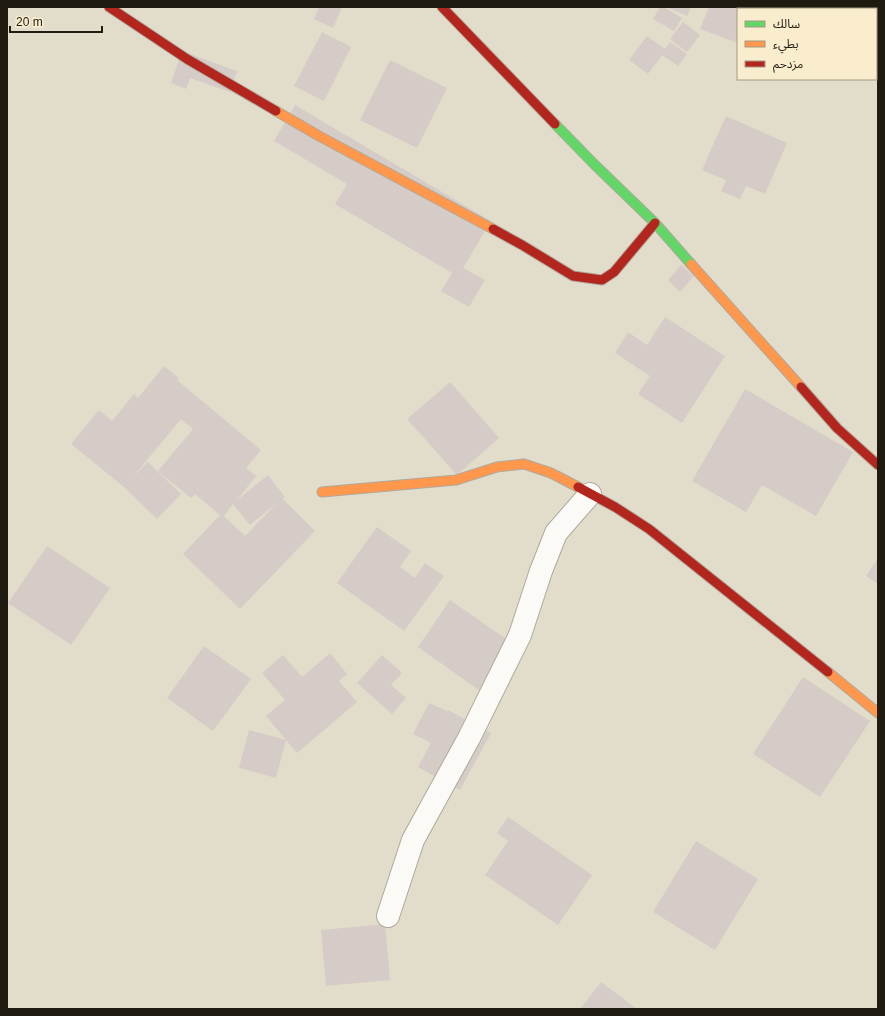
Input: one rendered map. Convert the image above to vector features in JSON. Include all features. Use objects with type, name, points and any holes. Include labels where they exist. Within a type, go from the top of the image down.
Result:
[{"type":"street","points":[[109,7],[187,59],[319,136],[522,245],[573,276],[602,280],[614,272],[655,223]]},
{"type":"street","points":[[442,7],[595,165],[655,223],[837,428],[878,465]]},
{"type":"street","points":[[322,492],[456,480],[497,467],[524,464],[550,473],[615,507],[649,529],[878,713]]},
{"type":"street","points":[[388,916],[413,840],[469,738],[520,634],[541,571],[556,533],[590,494]]},
{"type":"building","points":[[319,7],[342,7],[333,28],[314,19]]},
{"type":"building","points":[[660,7],[664,7],[682,18],[674,31],[653,19]]},
{"type":"building","points":[[667,7],[691,7],[687,16]]},
{"type":"building","points":[[709,7],[770,7],[737,8],[737,43],[700,29]]},
{"type":"building","points":[[683,22],[700,35],[687,52],[670,39]]},
{"type":"building","points":[[322,32],[351,47],[324,101],[294,86]]},
{"type":"building","points":[[647,36],[665,49],[670,42],[687,54],[678,66],[662,55],[648,74],[629,60]]},
{"type":"building","points":[[182,51],[237,71],[230,92],[190,78],[186,89],[171,83]]},
{"type":"building","points":[[390,60],[447,88],[417,148],[360,120]]},
{"type":"building","points":[[295,105],[491,221],[463,268],[485,280],[469,307],[441,291],[452,273],[335,204],[347,184],[274,141]]},
{"type":"building","points":[[726,116],[787,143],[765,194],[746,186],[740,199],[721,191],[726,180],[702,170]]},
{"type":"building","points":[[681,265],[694,276],[680,292],[668,280]]},
{"type":"building","points":[[665,317],[725,356],[682,423],[638,394],[650,376],[615,353],[628,332],[647,345]]},
{"type":"building","points":[[164,366],[179,378],[177,380],[261,450],[246,468],[256,476],[237,500],[268,475],[285,497],[283,499],[315,531],[240,609],[183,554],[220,515],[195,494],[191,498],[158,471],[193,429],[181,419],[133,477],[148,462],[181,494],[157,519],[124,487],[71,444],[99,410],[112,421],[134,394],[138,398]],"holes":[[[277,503],[245,536],[224,516],[233,504],[250,525]]]},
{"type":"building","points":[[450,382],[499,438],[457,475],[407,419]]},
{"type":"building","points":[[745,389],[853,452],[816,516],[762,485],[746,512],[692,481]]},
{"type":"building","points":[[377,527],[411,551],[400,567],[415,578],[425,563],[444,576],[404,631],[337,583]]},
{"type":"building","points":[[47,546],[110,588],[71,645],[8,603]]},
{"type":"building","points":[[878,558],[878,584],[866,576]]},
{"type":"building","points":[[450,600],[519,648],[486,695],[418,647]]},
{"type":"building","points":[[204,646],[251,679],[213,731],[167,698]]},
{"type":"building","points":[[330,653],[347,674],[339,681],[357,702],[297,753],[266,716],[285,700],[262,673],[283,655],[302,677]]},
{"type":"building","points":[[382,655],[402,673],[391,685],[406,698],[392,714],[357,683]]},
{"type":"building","points":[[803,677],[870,721],[820,797],[753,754]]},
{"type":"building","points":[[429,703],[447,711],[443,719],[448,710],[491,733],[460,790],[418,767],[431,743],[413,734]]},
{"type":"building","points":[[249,730],[286,740],[276,778],[239,768]]},
{"type":"building","points":[[508,817],[592,875],[558,925],[485,875],[508,841],[497,833]]},
{"type":"building","points":[[696,841],[758,879],[715,950],[653,912]]},
{"type":"building","points":[[385,924],[390,980],[326,986],[321,930]]},
{"type":"building","points":[[601,982],[637,1009],[580,1009]]},
{"type":"traffic: fast","points":[[555,124],[655,223],[691,264]]},
{"type":"traffic: slow","points":[[276,111],[319,136],[493,229]]},
{"type":"traffic: slow","points":[[691,264],[801,387]]},
{"type":"traffic: slow","points":[[322,492],[456,480],[497,467],[524,464],[551,473],[578,487]]},
{"type":"traffic: slow","points":[[828,672],[878,713]]},
{"type":"traffic: jam","points":[[109,7],[187,59],[276,111]]},
{"type":"traffic: jam","points":[[442,7],[555,124]]},
{"type":"traffic: jam","points":[[493,229],[573,276],[602,280],[614,272],[655,223]]},
{"type":"traffic: jam","points":[[801,387],[837,428],[878,465]]},
{"type":"traffic: jam","points":[[578,487],[615,507],[649,529],[828,672]]}]
